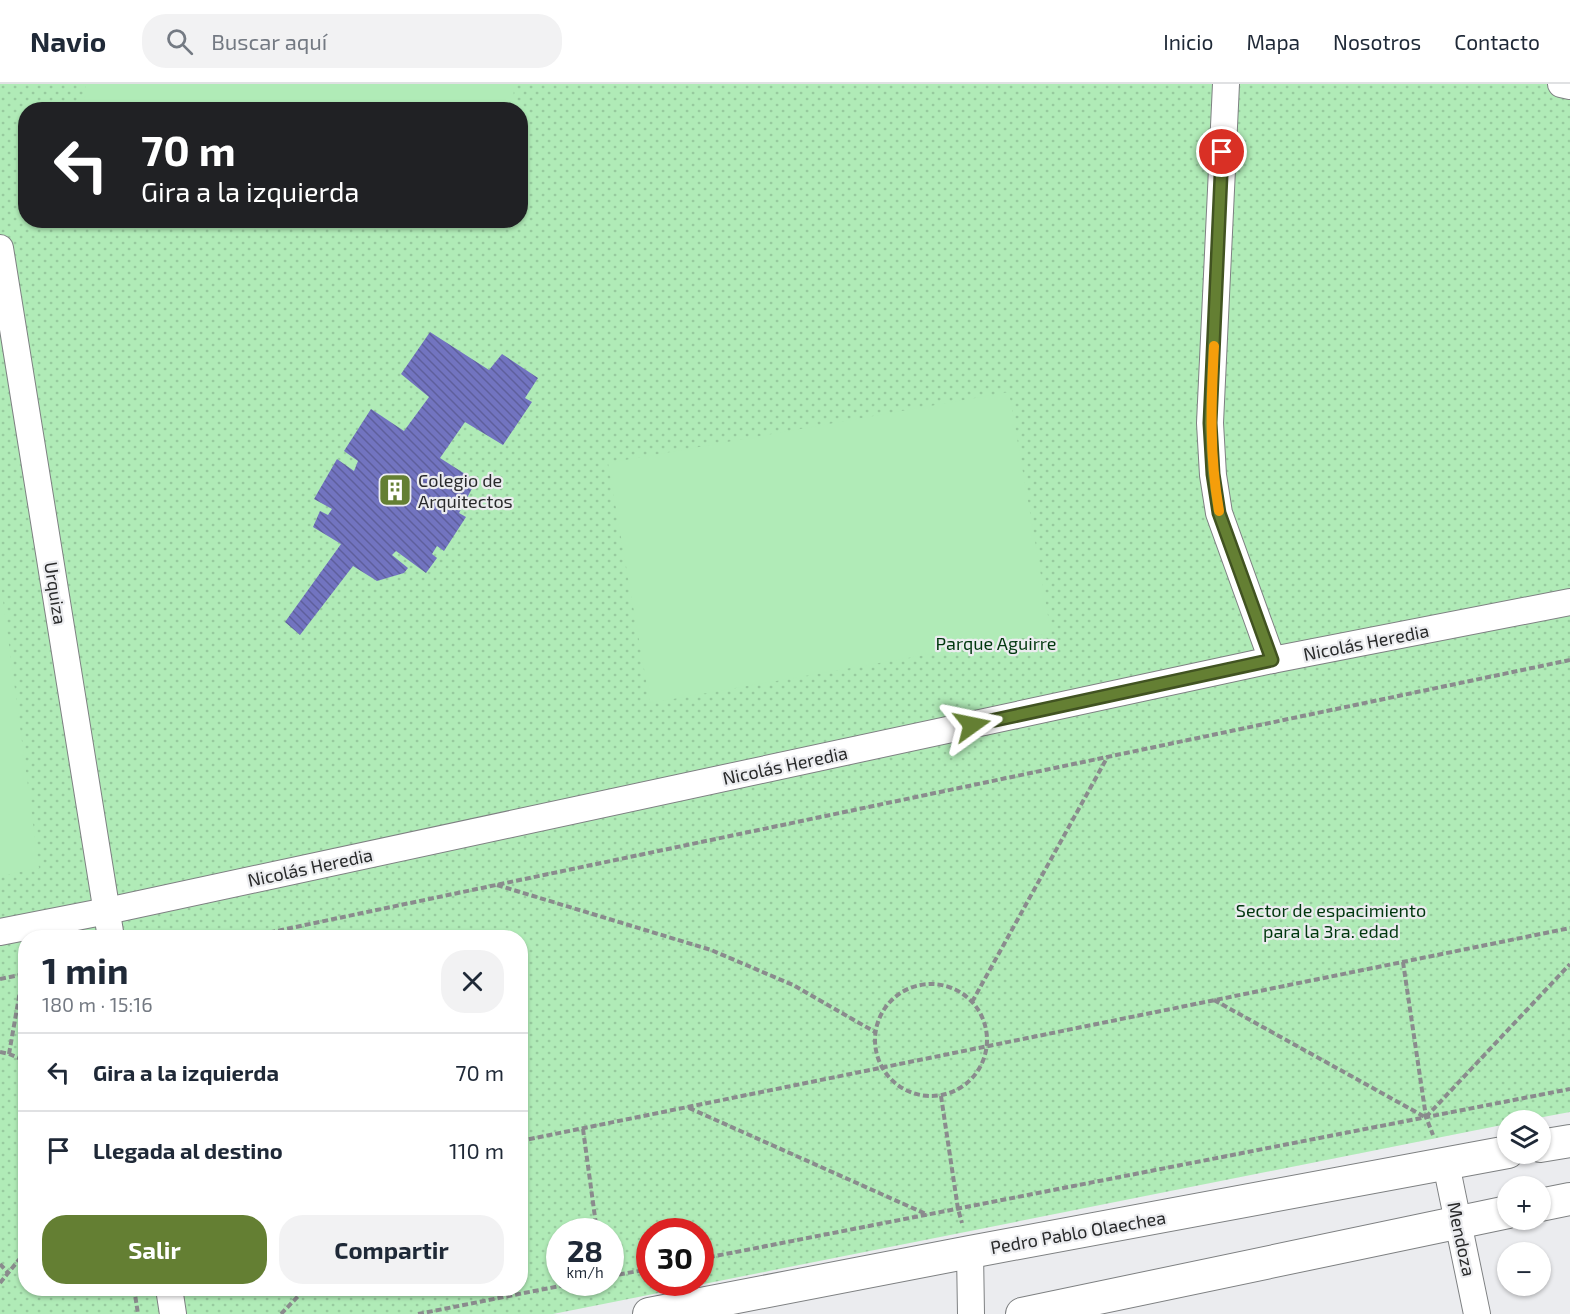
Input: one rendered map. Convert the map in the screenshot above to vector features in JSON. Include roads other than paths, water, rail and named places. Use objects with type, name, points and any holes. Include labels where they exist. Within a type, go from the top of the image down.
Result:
[{"type":"street","points":[[1226,84],[1210,423],[1213,474],[1219,513],[1272,660]]},
{"type":"street","points":[[1561,84],[1570,86]]},
{"type":"street","name":"Urquiza","points":[[0,248],[110,930]]},
{"type":"street","name":"Nicolás Heredia","points":[[0,932],[107,911],[1272,660],[1570,602]]},
{"type":"street","points":[[1551,1144],[1570,1140]]},
{"type":"street","name":"Pedro Pablo Olaechea","points":[[649,1314],[1497,1154]]},
{"type":"street","name":"Mendoza","points":[[1446,1164],[1477,1314]]},
{"type":"street","points":[[1551,1203],[1570,1199]]},
{"type":"street","points":[[1022,1314],[1497,1214]]},
{"type":"street","points":[[970,1252],[970,1314]]},
{"type":"street","points":[[170,1296],[173,1314]]},
{"type":"place","name":"Colegio de Arquitectos","points":[[395,490]]},
{"type":"park label","name":"Parque Aguirre","points":[[996,643]]},
{"type":"park label","name":"Sector de espacimiento para la 3ra. edad","points":[[1331,920]]}]
